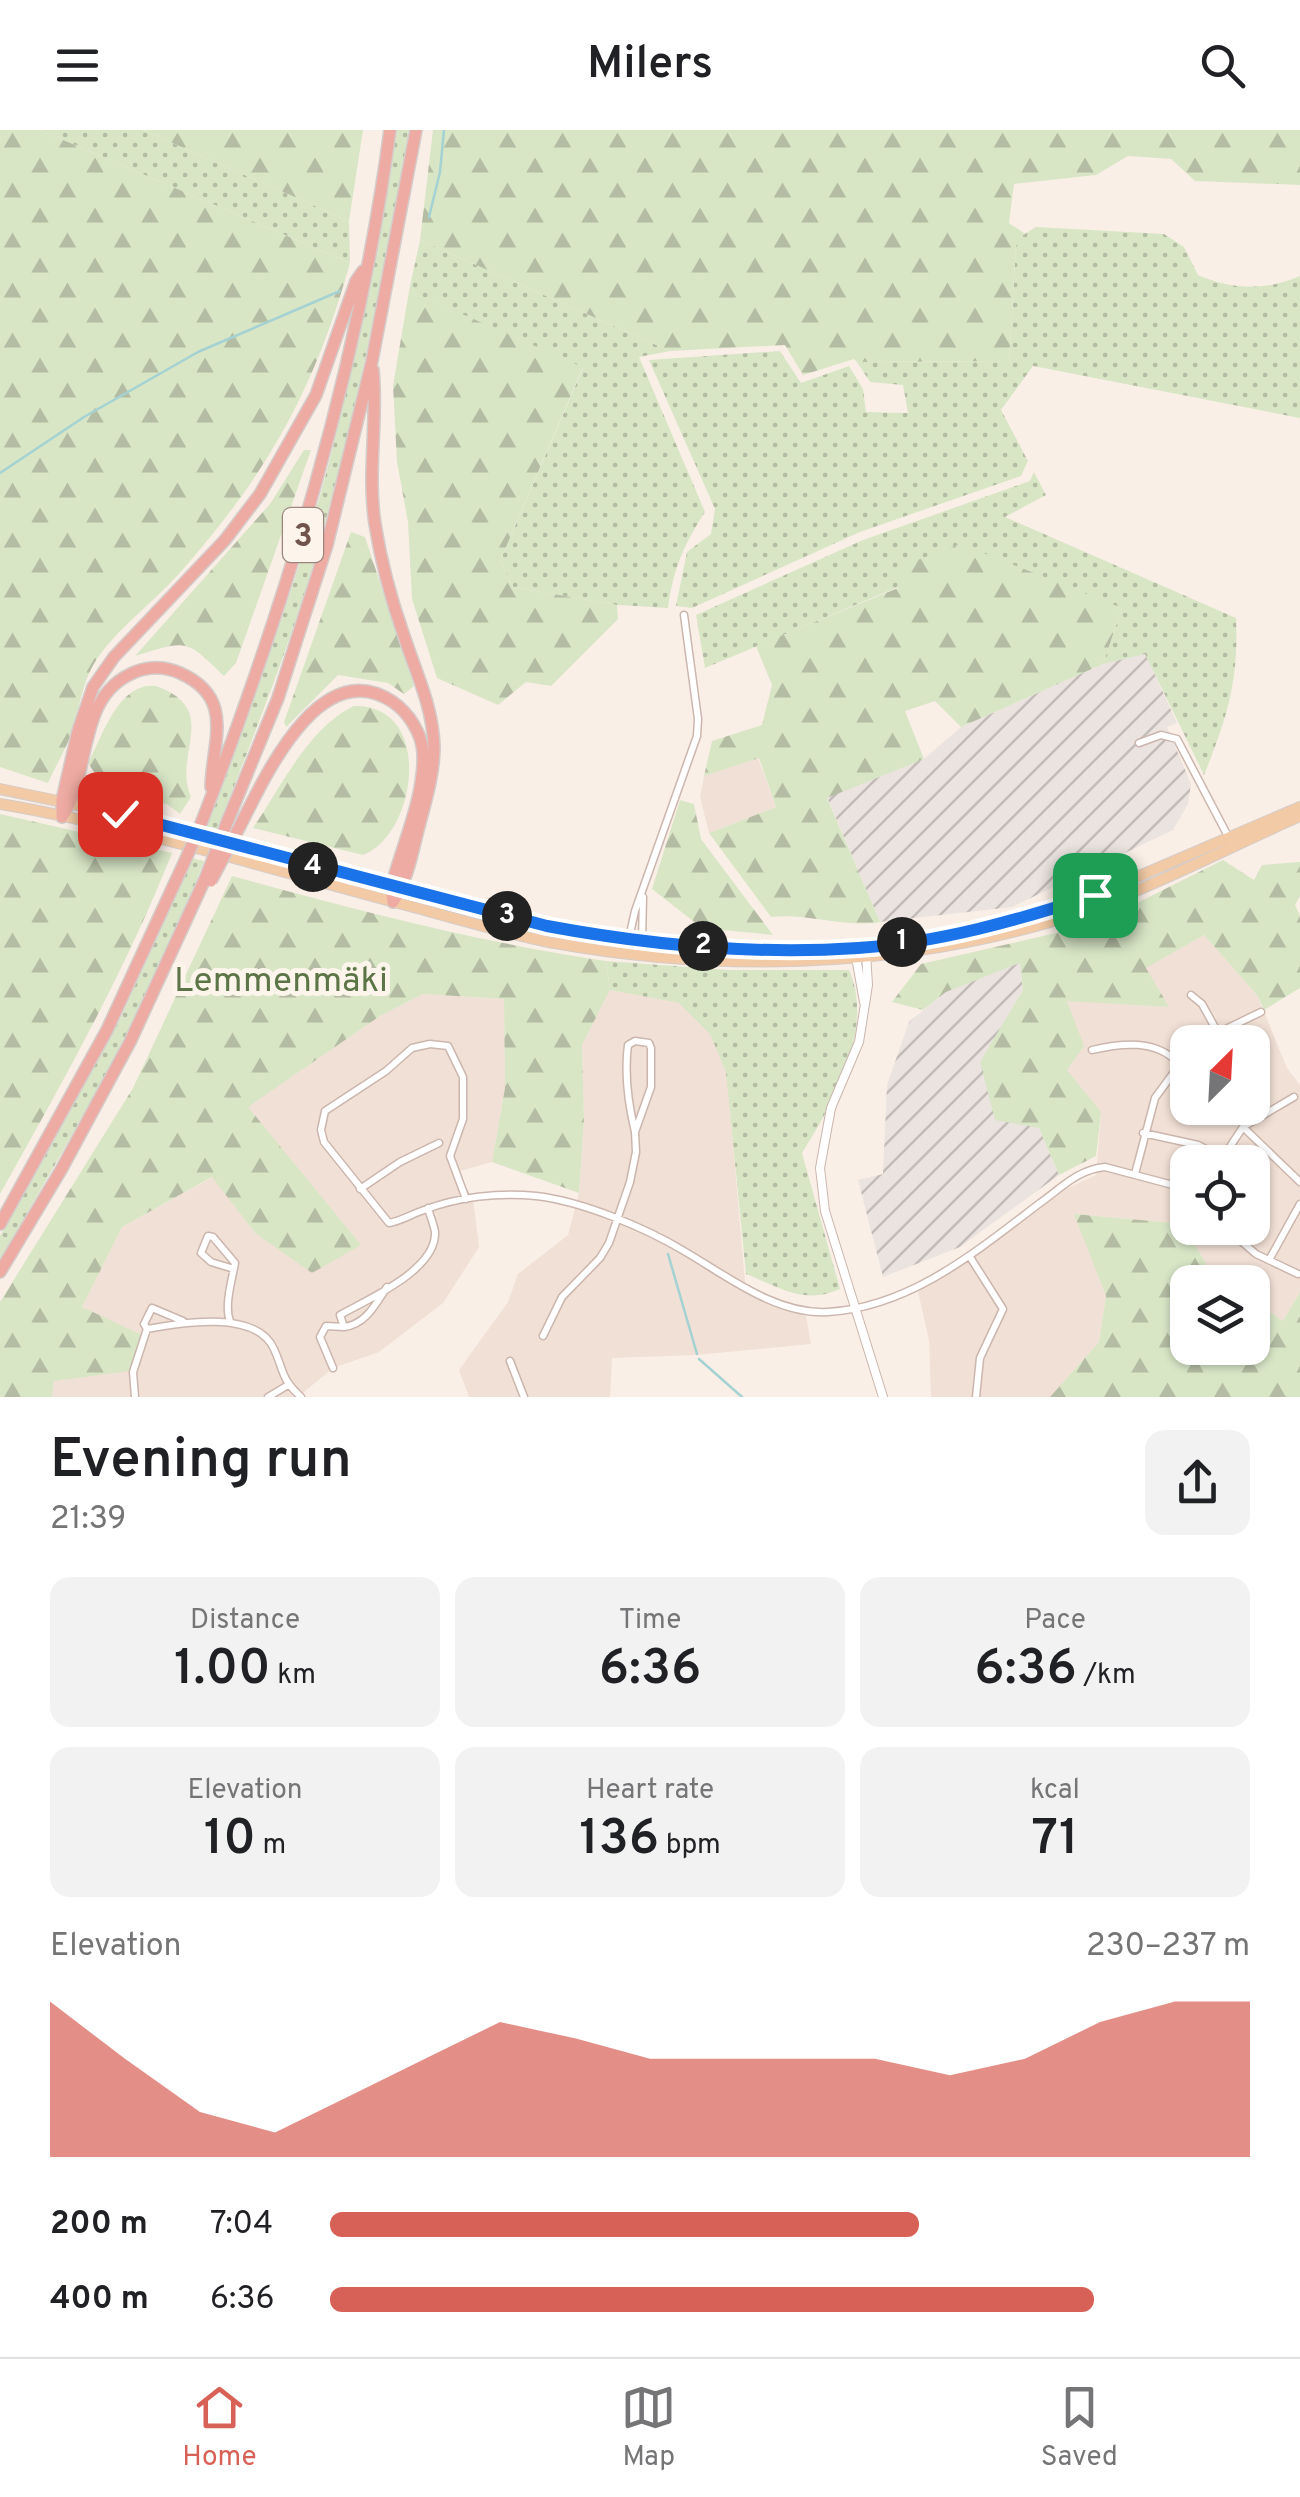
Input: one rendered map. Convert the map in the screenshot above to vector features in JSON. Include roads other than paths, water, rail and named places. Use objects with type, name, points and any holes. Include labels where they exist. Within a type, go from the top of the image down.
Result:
[{"type":"highway","name":"3","points":[[0,1224],[107,1030],[199,829],[250,694],[300,544],[346,364],[390,130]]},
{"type":"highway","name":"3","points":[[0,1272],[130,1042],[234,823],[304,622],[344,485],[396,247],[416,130]]},
{"type":"highway","points":[[66,802],[81,720],[93,687],[114,656],[226,540],[260,494],[316,395],[356,281],[368,263]]},
{"type":"highway","points":[[372,361],[375,391],[370,463],[374,519],[392,599],[426,698],[434,745],[426,795],[396,889]]},
{"type":"highway","points":[[62,817],[88,732],[104,696],[124,678],[155,668],[174,670],[188,677],[215,708],[219,735],[210,799]]},
{"type":"highway","points":[[234,823],[306,718],[345,694],[379,695],[403,710],[415,727],[423,751],[393,902]]},
{"type":"main road","points":[[0,789],[66,802],[547,926],[750,950],[861,954]]},
{"type":"main road","points":[[0,804],[520,936],[634,954],[788,962],[861,954],[1056,908],[1300,816]]},
{"type":"main road","points":[[1230,841],[1300,807]]},
{"type":"street","points":[[634,954],[643,894],[696,736],[684,615]]},
{"type":"street","points":[[1139,743],[1161,735],[1177,739],[1230,841]]},
{"type":"street","points":[[635,939],[643,894]]},
{"type":"street","points":[[861,954],[865,1006],[860,1042],[825,1129],[820,1168],[825,1212],[883,1397]]},
{"type":"street","points":[[1190,995],[1202,1004],[1214,1025]]},
{"type":"street","points":[[1234,1025],[1261,1012]]},
{"type":"street","points":[[543,1336],[562,1298],[605,1252],[634,1166],[635,1132],[626,1092],[628,1045],[644,1041],[650,1048],[652,1086],[635,1132]]},
{"type":"street","points":[[1092,1050],[1118,1044],[1156,1048],[1170,1058]]},
{"type":"street","points":[[466,1199],[450,1156],[463,1118],[463,1077],[448,1046],[412,1048],[394,1065],[325,1111],[321,1130],[324,1142],[384,1219],[393,1223],[428,1208],[466,1199],[532,1195],[615,1220],[675,1246],[741,1286],[818,1313],[855,1308],[927,1282],[970,1256],[1064,1183],[1086,1171],[1105,1167],[1170,1184]]},
{"type":"street","points":[[1135,1174],[1154,1098],[1170,1075]]},
{"type":"street","points":[[1232,1145],[1243,1127],[1294,1097]]},
{"type":"street","points":[[1243,1127],[1300,1182]]},
{"type":"street","points":[[1143,1133],[1194,1145]]},
{"type":"street","points":[[360,1189],[438,1143]]},
{"type":"street","points":[[1268,1260],[1300,1204]]},
{"type":"street","points":[[344,1327],[340,1315],[422,1265],[430,1253],[435,1232],[428,1208]]},
{"type":"street","points":[[230,1322],[226,1312],[234,1269],[232,1259],[208,1236],[201,1254],[234,1269]]},
{"type":"street","points":[[1244,1245],[1298,1274]]},
{"type":"street","points":[[970,1256],[1003,1309],[980,1358],[976,1397]]},
{"type":"street","points":[[333,1368],[320,1337],[326,1326],[344,1327],[366,1318],[387,1287]]},
{"type":"street","points":[[135,1397],[133,1372],[148,1334],[144,1321],[152,1308],[183,1321]]},
{"type":"street","points":[[147,1329],[183,1321],[230,1322],[268,1340],[288,1385],[301,1397]]},
{"type":"street","points":[[510,1362],[524,1397]]},
{"type":"street","points":[[268,1397],[288,1385]]},
{"type":"waterway","points":[[429,217],[440,172],[444,130]]},
{"type":"waterway","points":[[0,473],[84,417],[198,352],[340,291]]},
{"type":"waterway","points":[[668,1254],[697,1354]]},
{"type":"waterway","points":[[699,1359],[742,1397]]},
{"type":"park label","name":"Lemmenmäki","points":[[281,979]]}]
